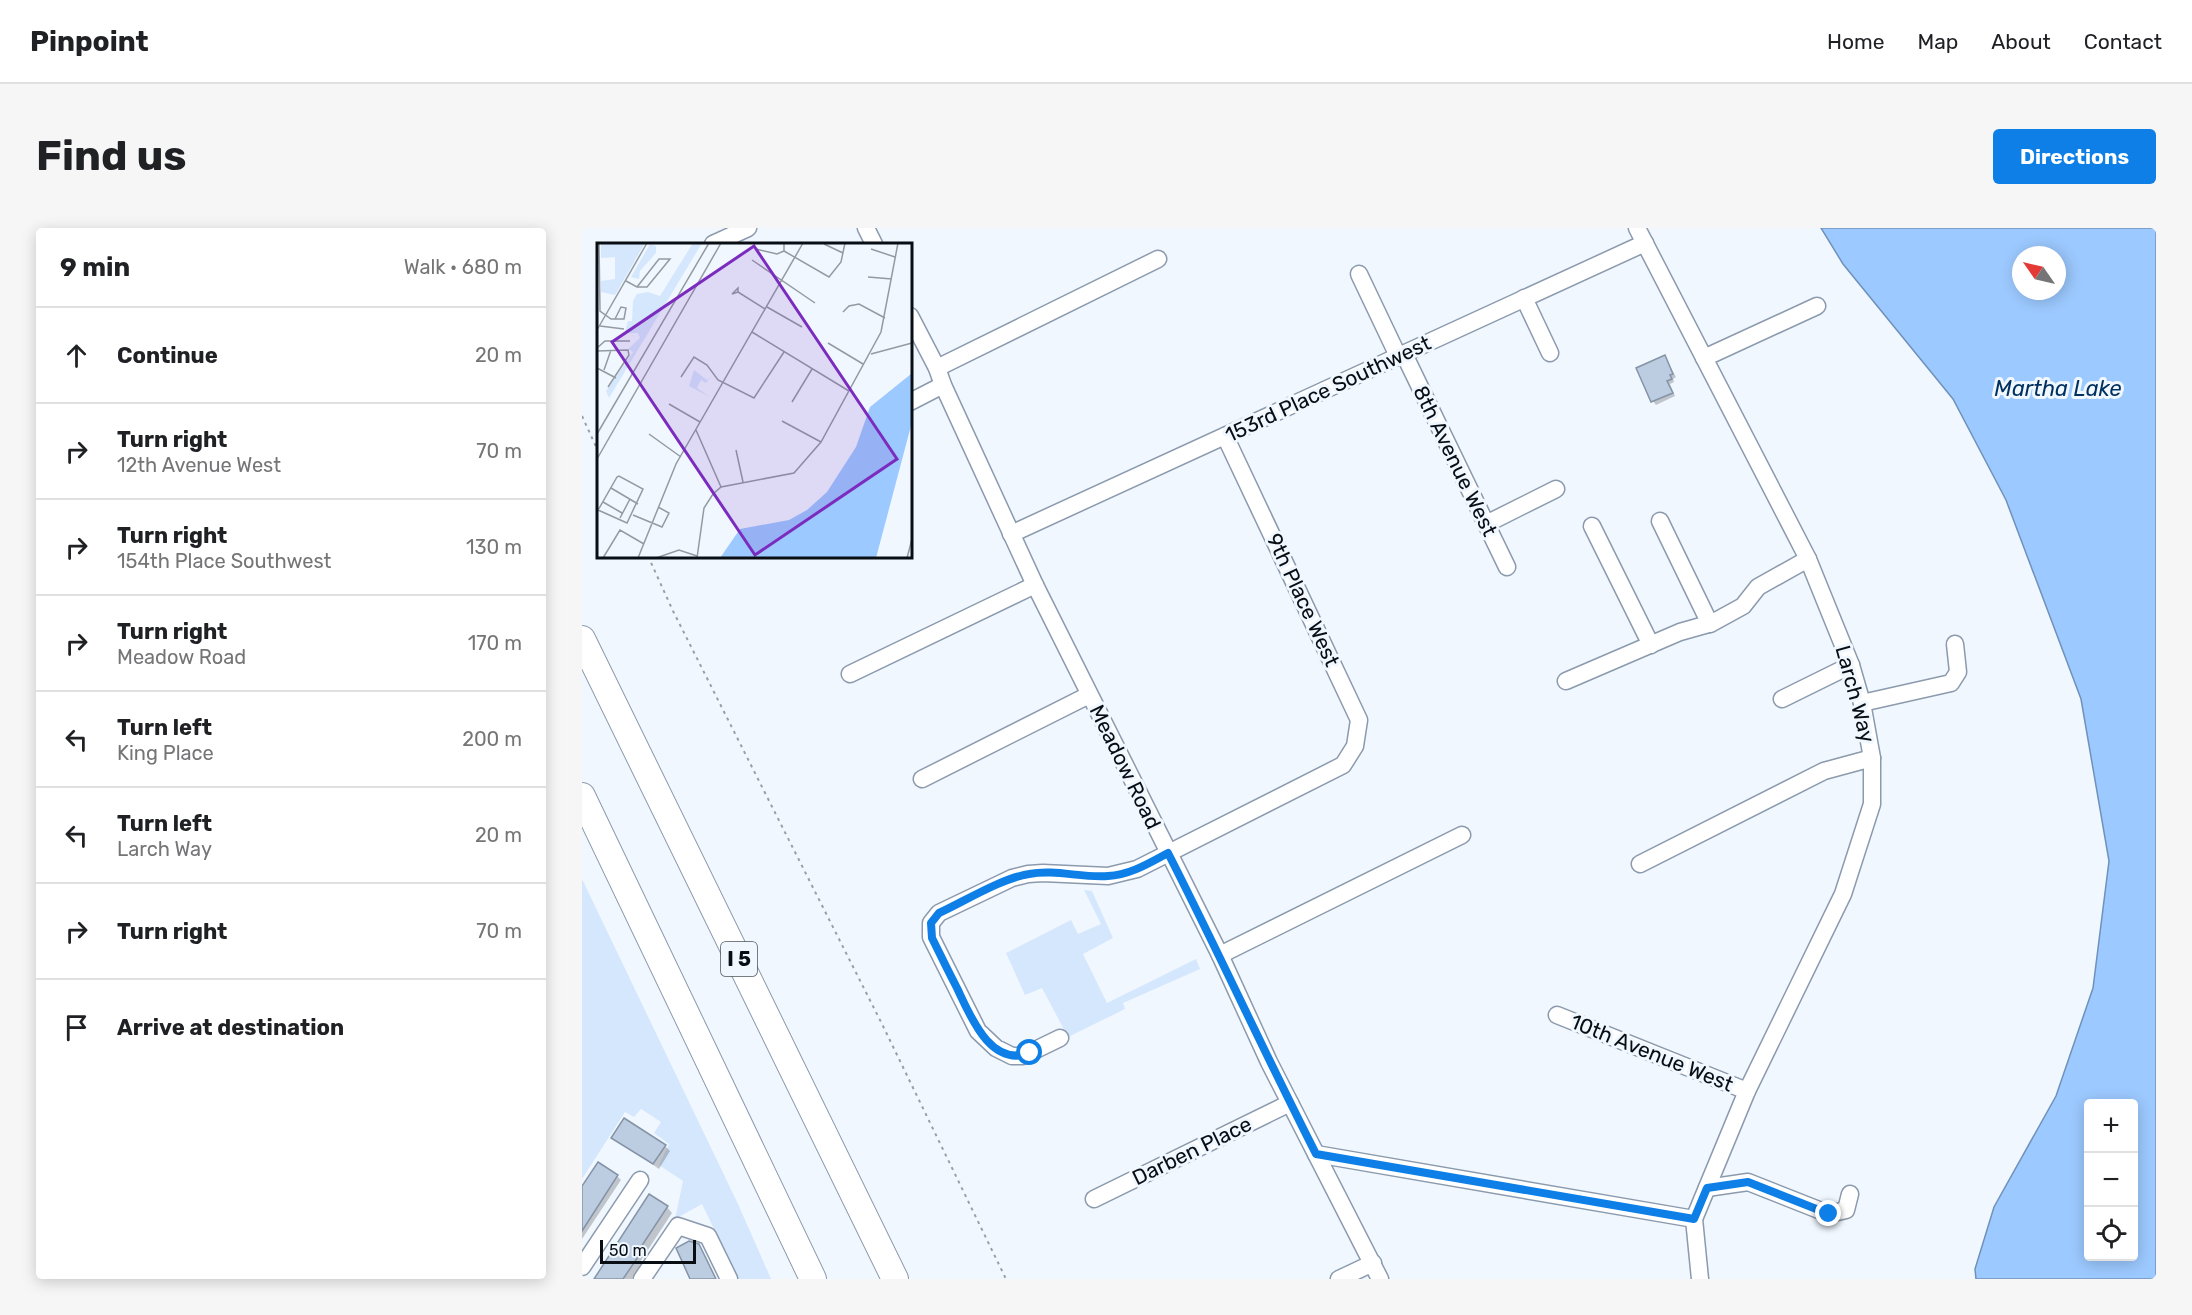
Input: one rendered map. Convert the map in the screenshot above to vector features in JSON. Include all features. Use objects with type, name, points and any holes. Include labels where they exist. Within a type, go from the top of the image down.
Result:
[{"type":"highway","name":"I 5","points":[[582,639],[895,1279]]},
{"type":"highway","points":[[582,796],[813,1279]]},
{"type":"street","points":[[715,243],[748,228]]},
{"type":"street","points":[[866,228],[874,243]]},
{"type":"street","name":"153rd Place Southwest","points":[[1011,534],[1524,298],[1641,236]]},
{"type":"street","name":"Larch Way","points":[[1641,236],[1808,559],[1851,665],[1862,703],[1872,758],[1872,804],[1844,894],[1747,1091],[1694,1219],[1700,1279]]},
{"type":"street","points":[[937,368],[1158,259]]},
{"type":"street","name":"8th Avenue West","points":[[1359,274],[1507,567]]},
{"type":"street","points":[[1524,298],[1550,353]]},
{"type":"street","points":[[1704,358],[1817,306]]},
{"type":"street","name":"Meadow Road","points":[[912,320],[937,368],[1035,585],[1220,955],[1290,1103],[1380,1279]]},
{"type":"street","points":[[912,401],[943,385]]},
{"type":"street","name":"9th Place West","points":[[1168,853],[1344,765],[1355,746],[1359,720],[1226,436]]},
{"type":"street","points":[[1486,524],[1556,489]]},
{"type":"street","points":[[1660,521],[1710,624]]},
{"type":"street","points":[[1592,526],[1651,645]]},
{"type":"street","points":[[1566,681],[1680,632],[1710,624],[1743,606],[1758,587],[1808,559]]},
{"type":"street","points":[[850,674],[1035,585]]},
{"type":"street","points":[[1862,703],[1951,683],[1958,672],[1955,644]]},
{"type":"street","points":[[1782,699],[1851,665]]},
{"type":"street","points":[[922,779],[1089,695]]},
{"type":"street","points":[[1640,864],[1824,771],[1872,758]]},
{"type":"street","points":[[1220,955],[1462,835]]},
{"type":"street","points":[[1060,1038],[1023,1056],[1012,1056],[996,1048],[978,1031],[932,938],[931,923],[939,913],[1012,878],[1043,873],[1108,876],[1137,869],[1168,853]]},
{"type":"street","name":"10th Avenue West","points":[[1557,1014],[1747,1091]]},
{"type":"street","name":"Darben Place","points":[[1094,1199],[1290,1103]]},
{"type":"street","points":[[1316,1154],[1694,1219]]},
{"type":"street","points":[[582,1268],[640,1179]]},
{"type":"street","points":[[1707,1188],[1748,1182],[1829,1214],[1846,1210],[1850,1194]]},
{"type":"street","points":[[642,1279],[678,1226],[708,1236],[729,1279]]},
{"type":"street","points":[[1339,1279],[1372,1263]]},
{"type":"path","points":[[582,416],[597,449]]},
{"type":"path","points":[[649,558],[678,621],[882,1024],[1006,1279]]},
{"type":"shaded area","points":[[582,879],[738,1204],[771,1279],[738,1279],[702,1204],[675,1219],[683,1181],[659,1165],[669,1144],[654,1133],[661,1122],[641,1109],[634,1117],[625,1112],[582,1179]]},
{"type":"shaded area","points":[[1084,890],[1092,891],[1113,938],[1083,954],[1107,1003],[1196,959],[1200,969],[1123,1003],[1125,1009],[1068,1037],[1042,988],[1025,995],[1006,953],[1071,920],[1078,934],[1101,924]]},
{"type":"water","name":"Martha Lake","points":[[1821,228],[2156,228],[2156,1279],[1976,1279],[1975,1269],[1994,1207],[2056,1096],[2093,988],[2109,861],[2081,699],[2006,500],[1953,399],[1843,264]]},
{"type":"building","points":[[1665,355],[1673,374],[1670,375],[1672,379],[1667,381],[1673,393],[1651,402],[1636,368]]},
{"type":"building","points":[[624,1118],[666,1145],[653,1164],[611,1138]]},
{"type":"building","points":[[598,1162],[618,1175],[582,1231],[582,1186]]},
{"type":"building","points":[[649,1194],[668,1206],[635,1256],[638,1257],[623,1279],[594,1279]]},
{"type":"building","points":[[689,1241],[699,1244],[716,1279],[690,1279],[676,1248]]},
{"type":"route","points":[[1030,1053],[1023,1056],[1012,1056],[996,1048],[978,1031],[932,938],[931,923],[939,913],[1012,878],[1043,873],[1087,876],[1123,874],[1168,853],[1316,1154],[1694,1219],[1707,1188],[1748,1182],[1829,1214]]}]
